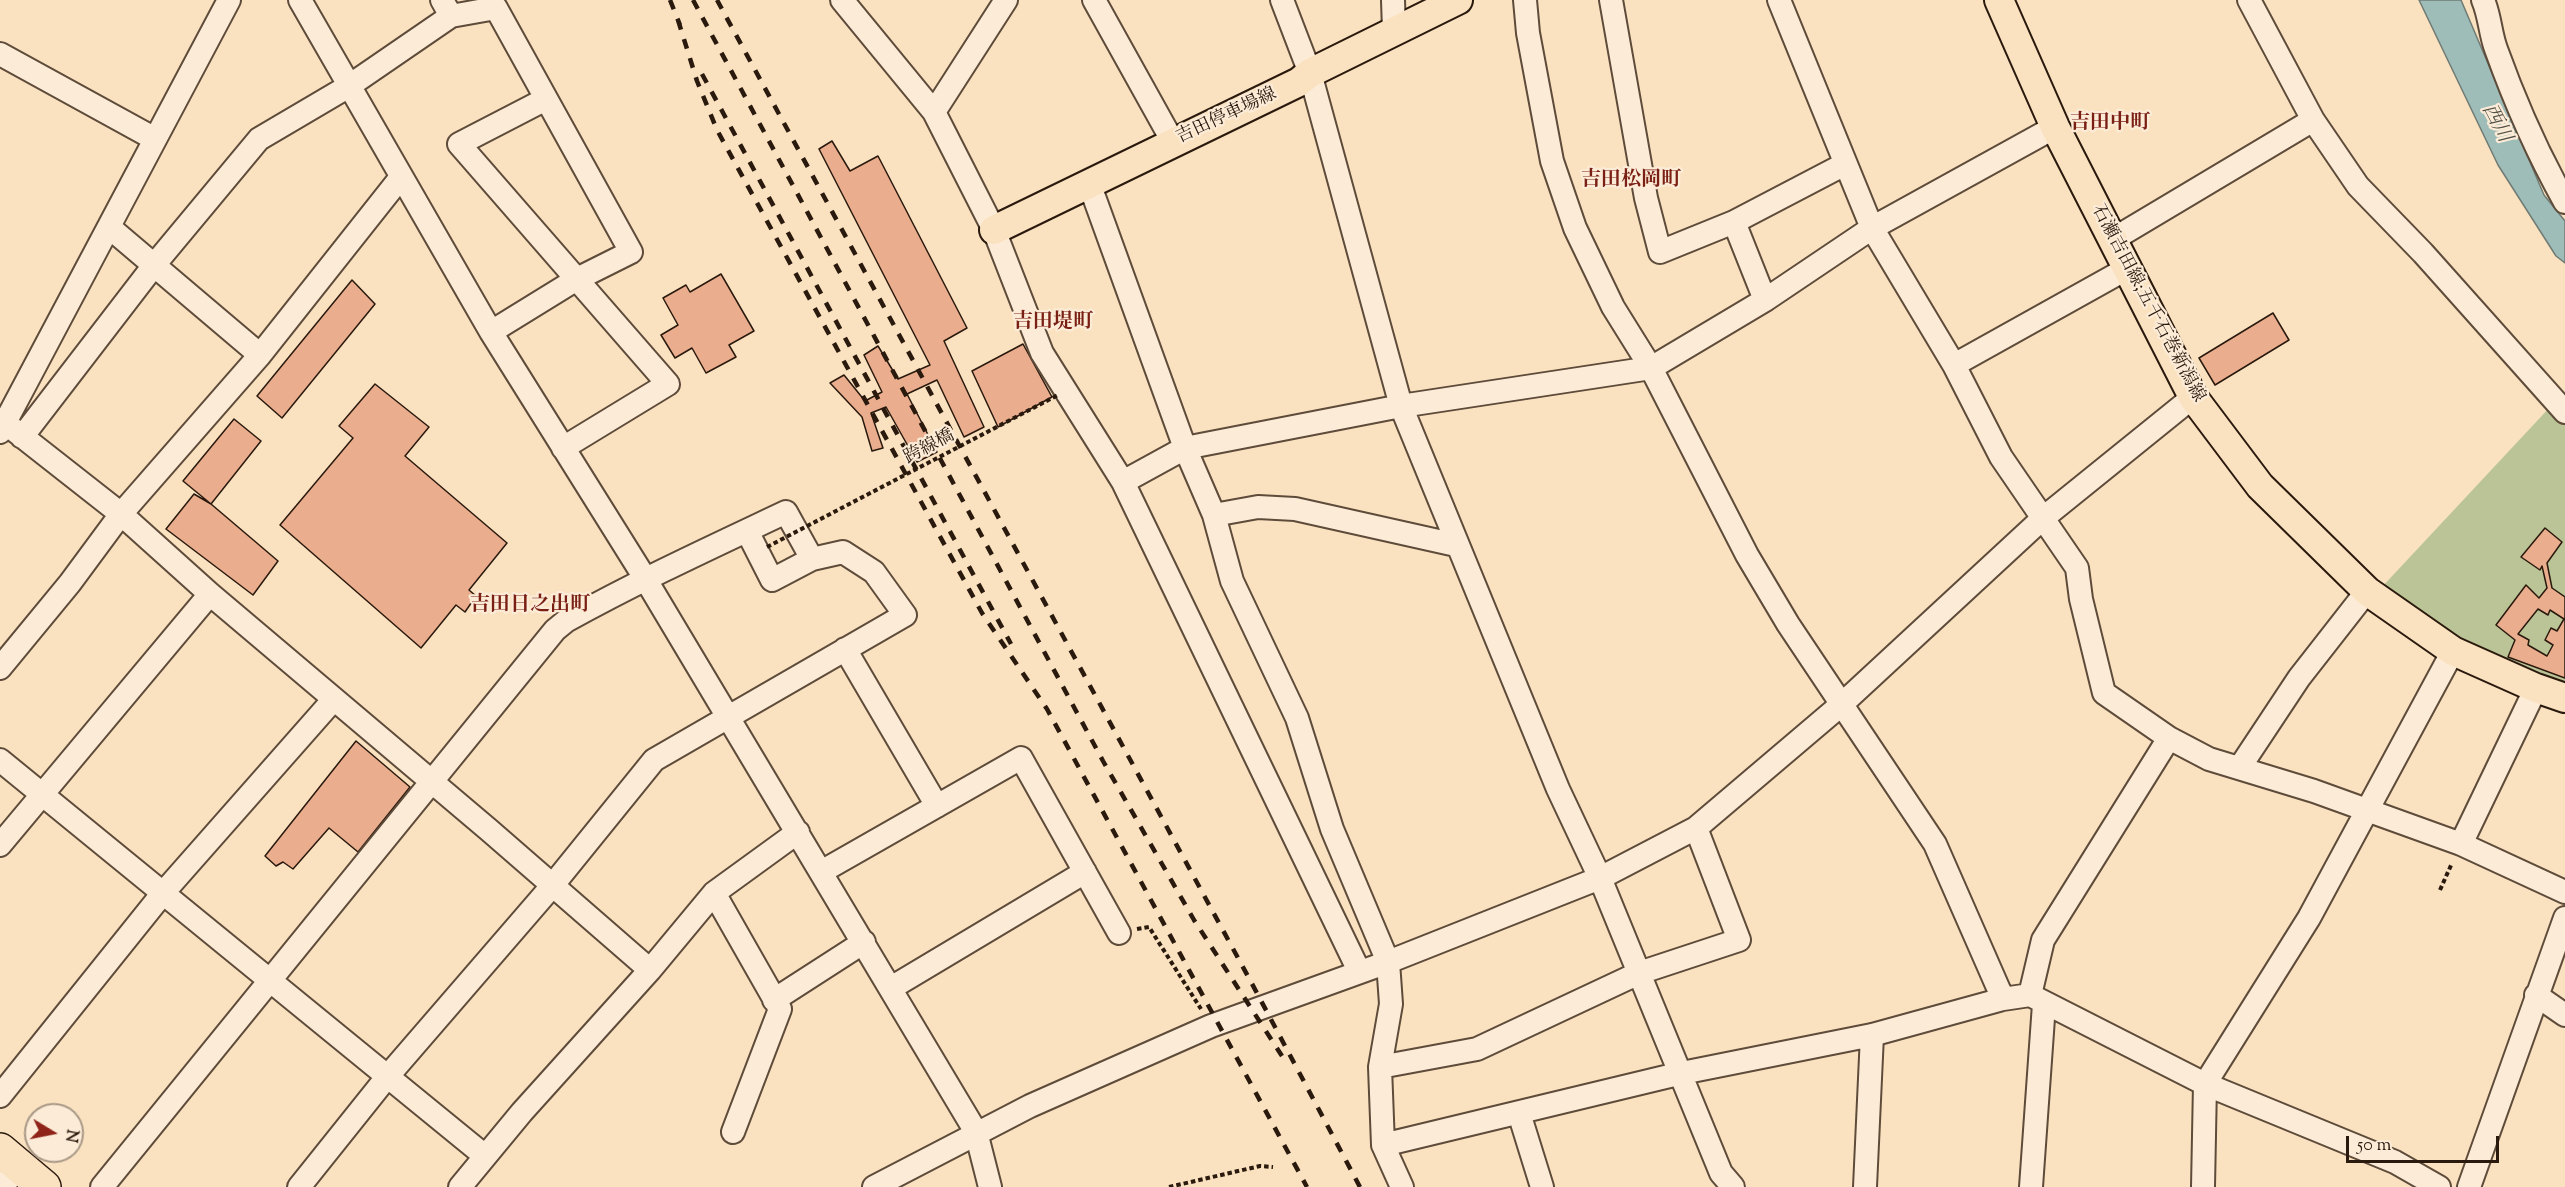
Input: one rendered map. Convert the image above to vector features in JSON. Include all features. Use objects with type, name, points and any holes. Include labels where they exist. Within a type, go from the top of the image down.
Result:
[{"type":"highway","points":[[7,1168],[44,1187]]},
{"type":"main road","name":"吉田停車場線","points":[[994,230],[1299,82],[1310,73],[1458,0]]},
{"type":"main road","name":"石瀬吉田線;五千石巻新潟線","points":[[1999,0],[2055,127],[2193,397],[2260,486],[2367,591],[2452,651],[2536,688],[2565,698]]},
{"type":"street","points":[[7,428],[109,227],[229,0]]},
{"type":"street","points":[[300,0],[491,332],[645,577],[976,1132],[990,1187]]},
{"type":"street","points":[[842,0],[933,112],[994,230],[1042,353],[1123,482],[1359,970]]},
{"type":"street","points":[[933,112],[1006,0]]},
{"type":"street","points":[[1094,0],[1173,142]]},
{"type":"street","points":[[1282,0],[1310,73],[1401,406],[1456,545],[1558,789],[1600,878],[1722,1173],[1733,1187]]},
{"type":"street","points":[[1393,0],[1394,31]]},
{"type":"street","points":[[1525,0],[1528,33],[1552,161],[1575,228],[1613,307],[1651,368],[1747,555],[1788,624],[1935,844],[2003,999]]},
{"type":"street","points":[[1611,0],[1646,198],[1660,252],[1734,222],[1845,164]]},
{"type":"street","points":[[2248,0],[2313,120],[2358,186],[2493,330],[2565,412]]},
{"type":"street","points":[[1781,1],[1872,228],[1954,365],[2001,457],[2077,568],[2081,599],[2104,693],[2169,738],[2209,759],[2240,767],[2461,844],[2565,892]]},
{"type":"street","points":[[2491,4],[2494,47],[2544,165],[2565,202]]},
{"type":"street","points":[[7,428],[155,264],[259,139],[349,86],[447,8],[496,8],[631,252],[577,279],[491,332]]},
{"type":"street","points":[[0,54],[155,140]]},
{"type":"street","points":[[546,99],[459,144],[668,384],[563,448]]},
{"type":"street","points":[[2112,240],[2313,120]]},
{"type":"street","points":[[1123,482],[1185,448],[1401,406],[1651,368],[1765,300],[1872,228],[2055,127]]},
{"type":"street","points":[[0,668],[70,583],[121,514],[260,355],[401,177]]},
{"type":"street","points":[[1089,183],[1185,448],[1214,515],[1232,581],[1298,718],[1332,829],[1388,962],[1391,1004],[1380,1067],[1383,1145],[1402,1187]]},
{"type":"street","points":[[1734,222],[1765,300]]},
{"type":"street","points":[[109,227],[260,355]]},
{"type":"street","points":[[1954,365],[2128,268]]},
{"type":"street","points":[[874,1187],[976,1132],[1211,1026],[1253,1013],[1359,970],[1388,962],[1600,878],[1696,828],[1842,704],[2042,519],[2193,397]]},
{"type":"street","points":[[7,428],[121,514],[210,594],[650,970]]},
{"type":"street","points":[[1214,515],[1258,507],[1294,509],[1456,545]]},
{"type":"street","points":[[102,1187],[555,630],[566,621],[645,577],[786,512],[812,559]]},
{"type":"street","points":[[298,1187],[387,1077],[552,886],[654,760],[906,615],[874,572],[843,552],[812,559],[772,580],[747,531]]},
{"type":"street","points":[[2240,767],[2299,678],[2367,591]]},
{"type":"street","points":[[0,845],[210,594]]},
{"type":"street","points":[[845,650],[938,806]]},
{"type":"street","points":[[2203,1187],[2205,1084],[2309,918],[2340,864],[2365,810],[2452,651]]},
{"type":"street","points":[[2461,844],[2536,688]]},
{"type":"street","points":[[0,1096],[163,893],[334,699]]},
{"type":"street","points":[[2031,1187],[2037,1000],[2043,940],[2169,738]]},
{"type":"street","points":[[821,872],[1021,758],[1119,933]]},
{"type":"street","points":[[0,760],[270,983],[485,1156]]},
{"type":"street","points":[[1380,1067],[1477,1049],[1639,974],[1739,940],[1696,828]]},
{"type":"street","points":[[460,1187],[650,970],[714,892],[798,832]]},
{"type":"street","points":[[891,988],[1085,872]]},
{"type":"street","points":[[714,892],[780,1009],[733,1132]]},
{"type":"street","points":[[2469,1187],[2565,918]]},
{"type":"street","points":[[774,999],[864,942]]},
{"type":"street","points":[[2536,995],[2565,1015]]},
{"type":"street","points":[[1383,1145],[1682,1073],[1872,1035],[2003,999],[2037,1000],[2205,1084],[2395,1162],[2439,1187]]},
{"type":"street","points":[[1865,1187],[1872,1035]]},
{"type":"street","points":[[1520,1113],[1542,1187]]},
{"type":"path","name":"跨線橋","points":[[768,546],[814,525],[1058,395]]},
{"type":"path","points":[[2440,890],[2461,844]]},
{"type":"path","points":[[1119,933],[1149,927],[1211,1026]]},
{"type":"path","points":[[1169,1187],[1260,1166],[1273,1167]]},
{"type":"green space","points":[[2551,406],[2565,419],[2565,688],[2458,641],[2381,588]]},
{"type":"water","name":"西川","points":[[2419,0],[2461,0],[2544,195],[2565,221],[2565,263],[2556,256],[2498,165]]},
{"type":"building","points":[[832,141],[850,171],[878,156],[967,328],[944,341],[984,427],[964,437],[937,380],[907,394],[937,452],[917,462],[886,407],[871,413],[883,448],[872,451],[862,417],[830,383],[844,375],[865,401],[882,392],[864,355],[878,346],[898,379],[930,365],[819,149]]},
{"type":"building","points":[[721,274],[754,331],[729,345],[736,357],[706,373],[692,348],[675,358],[661,335],[678,325],[663,298],[686,285],[690,292]]},
{"type":"building","points":[[352,280],[375,304],[282,418],[257,396]]},
{"type":"building","points":[[2273,313],[2289,340],[2215,385],[2199,358]]},
{"type":"building","points":[[1023,344],[1052,397],[998,427],[972,371]]},
{"type":"building","points":[[375,384],[429,427],[405,456],[507,543],[469,590],[476,596],[465,612],[456,605],[421,648],[280,525],[353,438],[339,426]]},
{"type":"building","points":[[234,419],[261,441],[211,504],[183,481]]},
{"type":"building","points":[[194,494],[211,504],[278,561],[253,595],[166,529]]},
{"type":"building","points":[[2545,528],[2562,542],[2547,563],[2552,588],[2565,597],[2565,678],[2508,657],[2515,640],[2496,625],[2526,585],[2539,598],[2547,588],[2542,566],[2540,570],[2521,557]],"holes":[[[2538,609],[2548,615],[2550,610],[2564,619],[2557,631],[2551,628],[2545,640],[2553,645],[2547,656],[2528,645],[2529,640],[2518,634]]]},
{"type":"building","points":[[356,741],[410,787],[358,852],[329,828],[293,869],[283,862],[276,866],[265,856]]},
{"type":"railway","points":[[670,0],[680,25]]},
{"type":"railway","points":[[693,0],[1103,761],[1194,920],[1282,1056]]},
{"type":"railway","points":[[717,0],[1250,980],[1360,1187]]},
{"type":"railway","points":[[678,20],[697,81],[717,130],[982,613],[1047,709],[1307,1187]]},
{"type":"railway","points":[[702,74],[1011,644]]},
{"type":"district","name":"吉田中町","points":[[2110,125]]},
{"type":"district","name":"吉田松岡町","points":[[1631,182]]},
{"type":"district","name":"吉田堤町","points":[[1053,324]]},
{"type":"district","name":"吉田日之出町","points":[[530,607]]}]
